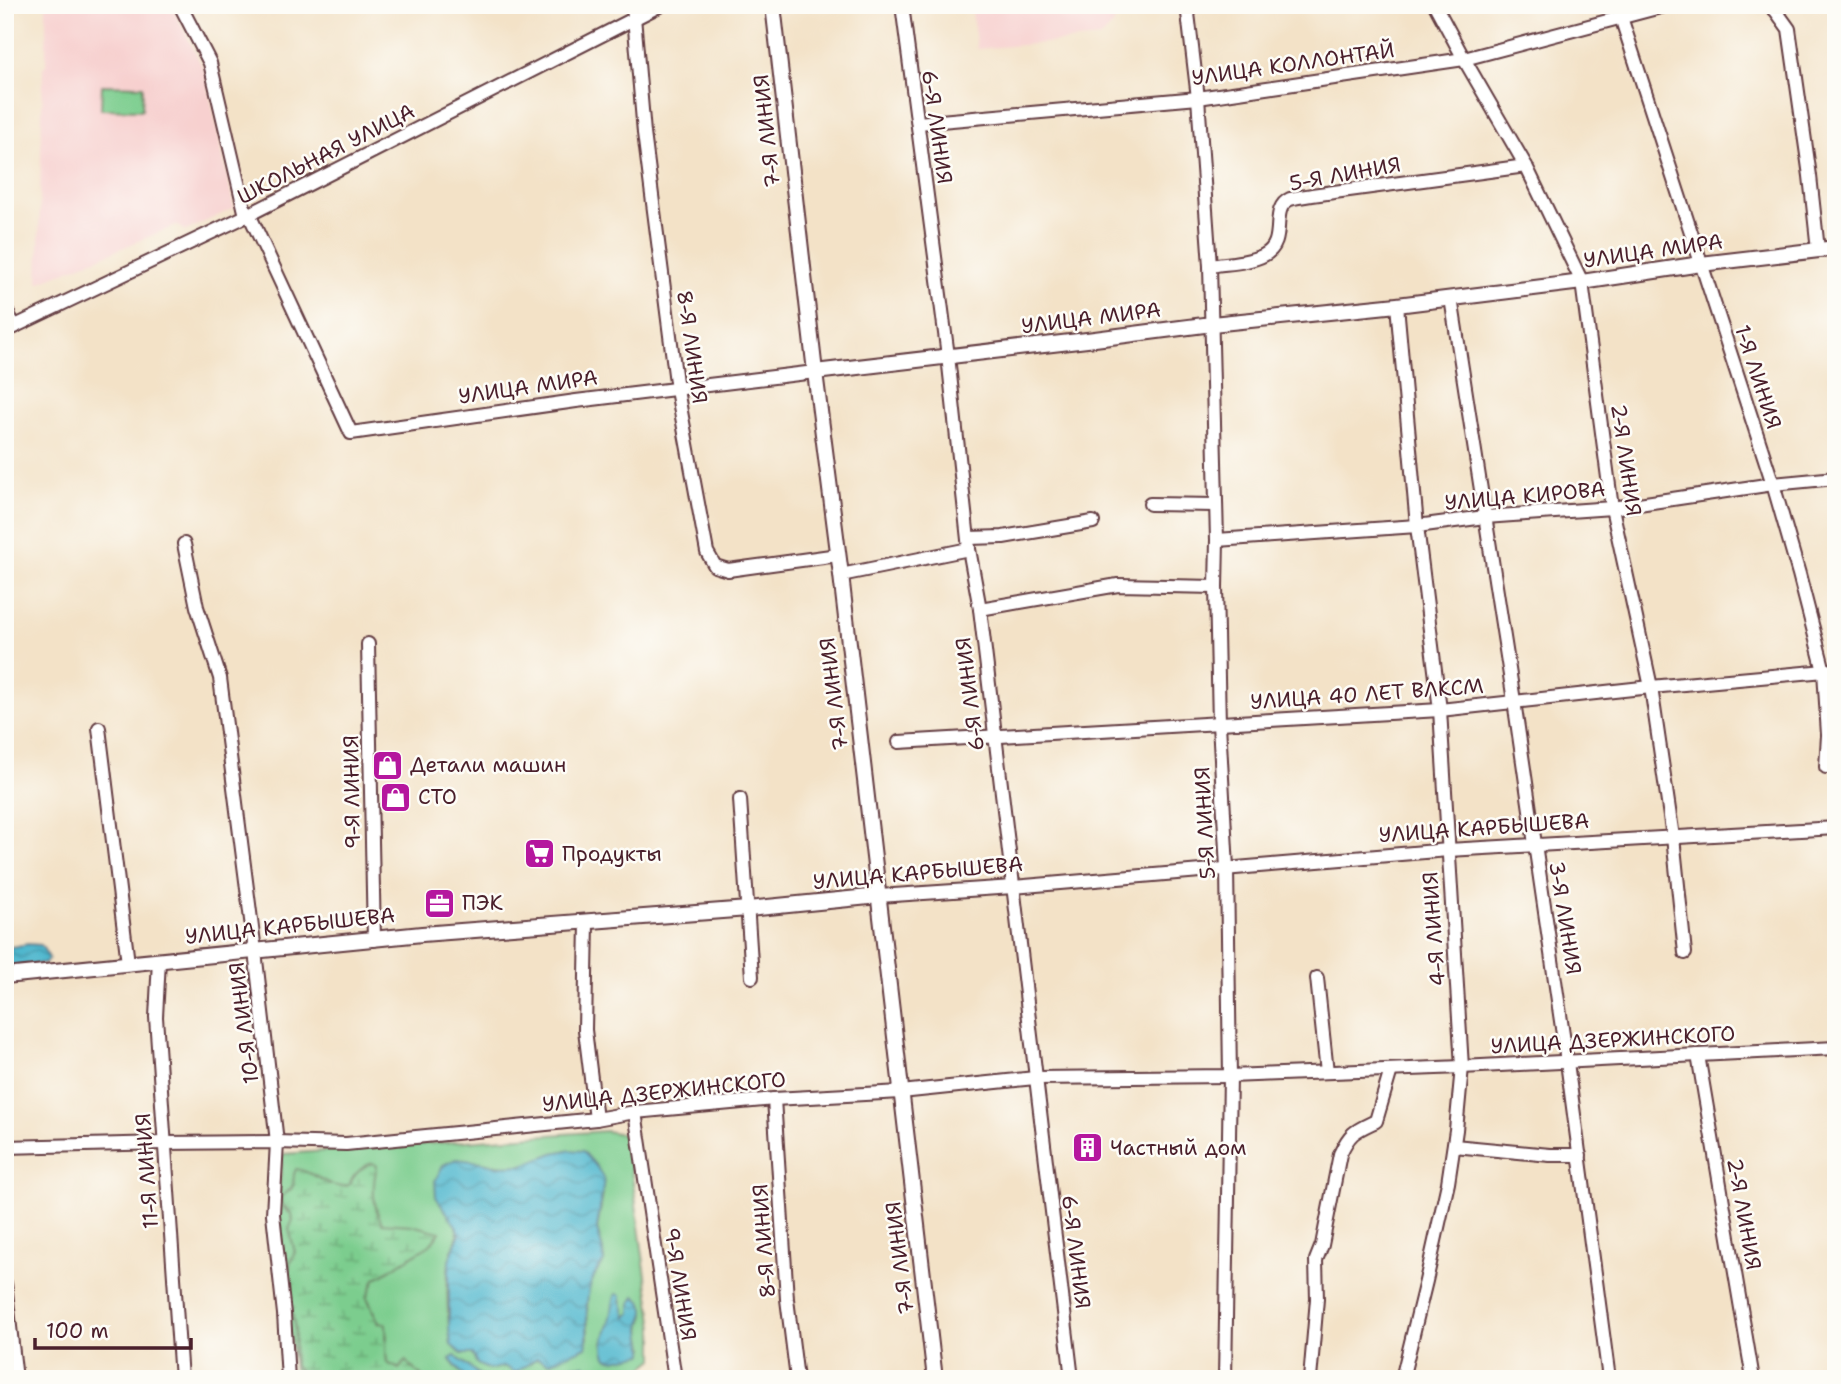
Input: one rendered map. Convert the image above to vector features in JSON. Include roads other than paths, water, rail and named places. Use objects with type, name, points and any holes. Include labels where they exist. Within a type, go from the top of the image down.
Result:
[{"type":"main road","name":"7-Я ЛИНИЯ","points":[[774,5],[935,1379]]},
{"type":"main road","name":"УЛИЦА МИРА","points":[[815,372],[1212,324],[1397,305],[1836,248]]},
{"type":"main road","name":"УЛИЦА КАРБЫШЕВА","points":[[5,976],[374,940],[879,896]]},
{"type":"street","points":[[180,5],[210,63],[248,215]]},
{"type":"street","name":"ШКОЛЬНАЯ УЛИЦА","points":[[10,329],[248,215],[633,12],[661,5]]},
{"type":"street","name":"6-Я ЛИНИЯ","points":[[901,5],[948,356],[969,544],[980,609],[1072,1379]]},
{"type":"street","name":"5-Я ЛИНИЯ","points":[[1187,5],[1198,98],[1212,324],[1219,723],[1227,868],[1230,1076],[1225,1379]]},
{"type":"street","name":"2-Я ЛИНИЯ","points":[[1435,5],[1526,166],[1582,282],[1612,508],[1651,687],[1673,837],[1685,953]]},
{"type":"street","name":"1-Я ЛИНИЯ","points":[[1617,5],[1773,484],[1830,671],[1826,767]]},
{"type":"street","name":"УЛИЦА КОЛЛОНТАЙ","points":[[918,123],[1198,98],[1464,59],[1668,5]]},
{"type":"street","points":[[1769,5],[1788,29],[1818,250]]},
{"type":"street","name":"8-Я ЛИНИЯ","points":[[633,12],[644,128],[677,390],[707,552],[715,566],[728,570],[838,555]]},
{"type":"street","name":"5-Я ЛИНИЯ","points":[[1210,266],[1251,259],[1271,250],[1278,235],[1281,206],[1290,200],[1526,166]]},
{"type":"street","name":"УЛИЦА МИРА","points":[[248,215],[351,433],[576,401],[815,372]]},
{"type":"street","name":"3-Я ЛИНИЯ","points":[[1451,298],[1567,1062],[1609,1379]]},
{"type":"street","name":"4-Я ЛИНИЯ","points":[[1397,305],[1417,526],[1440,710],[1462,1067],[1454,1146],[1429,1268],[1402,1379]]},
{"type":"street","points":[[5,308],[10,329]]},
{"type":"street","name":"УЛИЦА КИРОВА","points":[[1217,540],[1417,526],[1485,517],[1612,508],[1773,484],[1836,478]]},
{"type":"street","points":[[1150,504],[1216,505]]},
{"type":"street","points":[[841,575],[969,544],[1093,522]]},
{"type":"street","name":"10-Я ЛИНИЯ","points":[[184,544],[197,607],[220,678],[255,951],[277,1142],[274,1214],[285,1314],[288,1379]]},
{"type":"street","points":[[980,609],[1118,585],[1216,587]]},
{"type":"street","name":"9-Я ЛИНИЯ","points":[[368,644],[374,940]]},
{"type":"street","name":"УЛИЦА 40 ЛЕТ ВЛКСМ","points":[[899,742],[1440,710],[1830,671]]},
{"type":"street","points":[[99,728],[128,963]]},
{"type":"street","points":[[740,799],[752,977]]},
{"type":"street","name":"УЛИЦА КАРБЫШЕВА","points":[[879,896],[1448,850],[1836,828]]},
{"type":"street","points":[[587,922],[585,1030],[596,1119]]},
{"type":"street","name":"11-Я ЛИНИЯ","points":[[159,960],[156,1017],[181,1379]]},
{"type":"street","points":[[1317,978],[1327,1072]]},
{"type":"street","name":"УЛИЦА ДЗЕРЖИНСКОГО","points":[[5,1147],[277,1142],[346,1144],[596,1119],[635,1112],[774,1099],[901,1092],[1035,1078],[1230,1076],[1391,1070],[1836,1048]]},
{"type":"street","name":"2-Я ЛИНИЯ","points":[[1698,1055],[1753,1379]]},
{"type":"street","points":[[1310,1379],[1317,1298],[1316,1259],[1322,1245],[1340,1154],[1352,1133],[1376,1121],[1391,1070]]},
{"type":"street","name":"8-Я ЛИНИЯ","points":[[774,1099],[788,1299],[797,1379]]},
{"type":"street","name":"9-Я ЛИНИЯ","points":[[635,1112],[675,1379]]},
{"type":"street","points":[[1454,1146],[1550,1155],[1580,1155]]},
{"type":"street","points":[[5,1283],[16,1379]]},
{"type":"water","points":[[41,945],[49,958],[45,963],[5,968],[5,948]]},
{"type":"water","points":[[568,1150],[583,1151],[604,1180],[597,1229],[604,1262],[594,1276],[589,1291],[586,1347],[549,1363],[537,1358],[515,1373],[504,1366],[490,1370],[477,1364],[472,1354],[462,1354],[451,1345],[449,1261],[459,1235],[436,1197],[435,1181],[443,1165],[456,1159],[497,1166],[523,1165]]},
{"type":"water","points":[[616,1294],[621,1295],[626,1317],[631,1313],[635,1296],[644,1307],[641,1330],[644,1354],[615,1360],[607,1358],[604,1343]]},
{"type":"water","points":[[455,1356],[482,1377],[495,1379],[466,1379],[450,1359]]},
{"type":"water","points":[[570,1365],[585,1365],[593,1379],[522,1379],[543,1371]]},
{"type":"place","name":"Детали машин","points":[[387,765]]},
{"type":"place","name":"СТО","points":[[395,797]]},
{"type":"place","name":"Продукты","points":[[539,854]]},
{"type":"place","name":"ПЭК","points":[[439,903]]},
{"type":"place","name":"Частный дом","points":[[1087,1148]]}]
